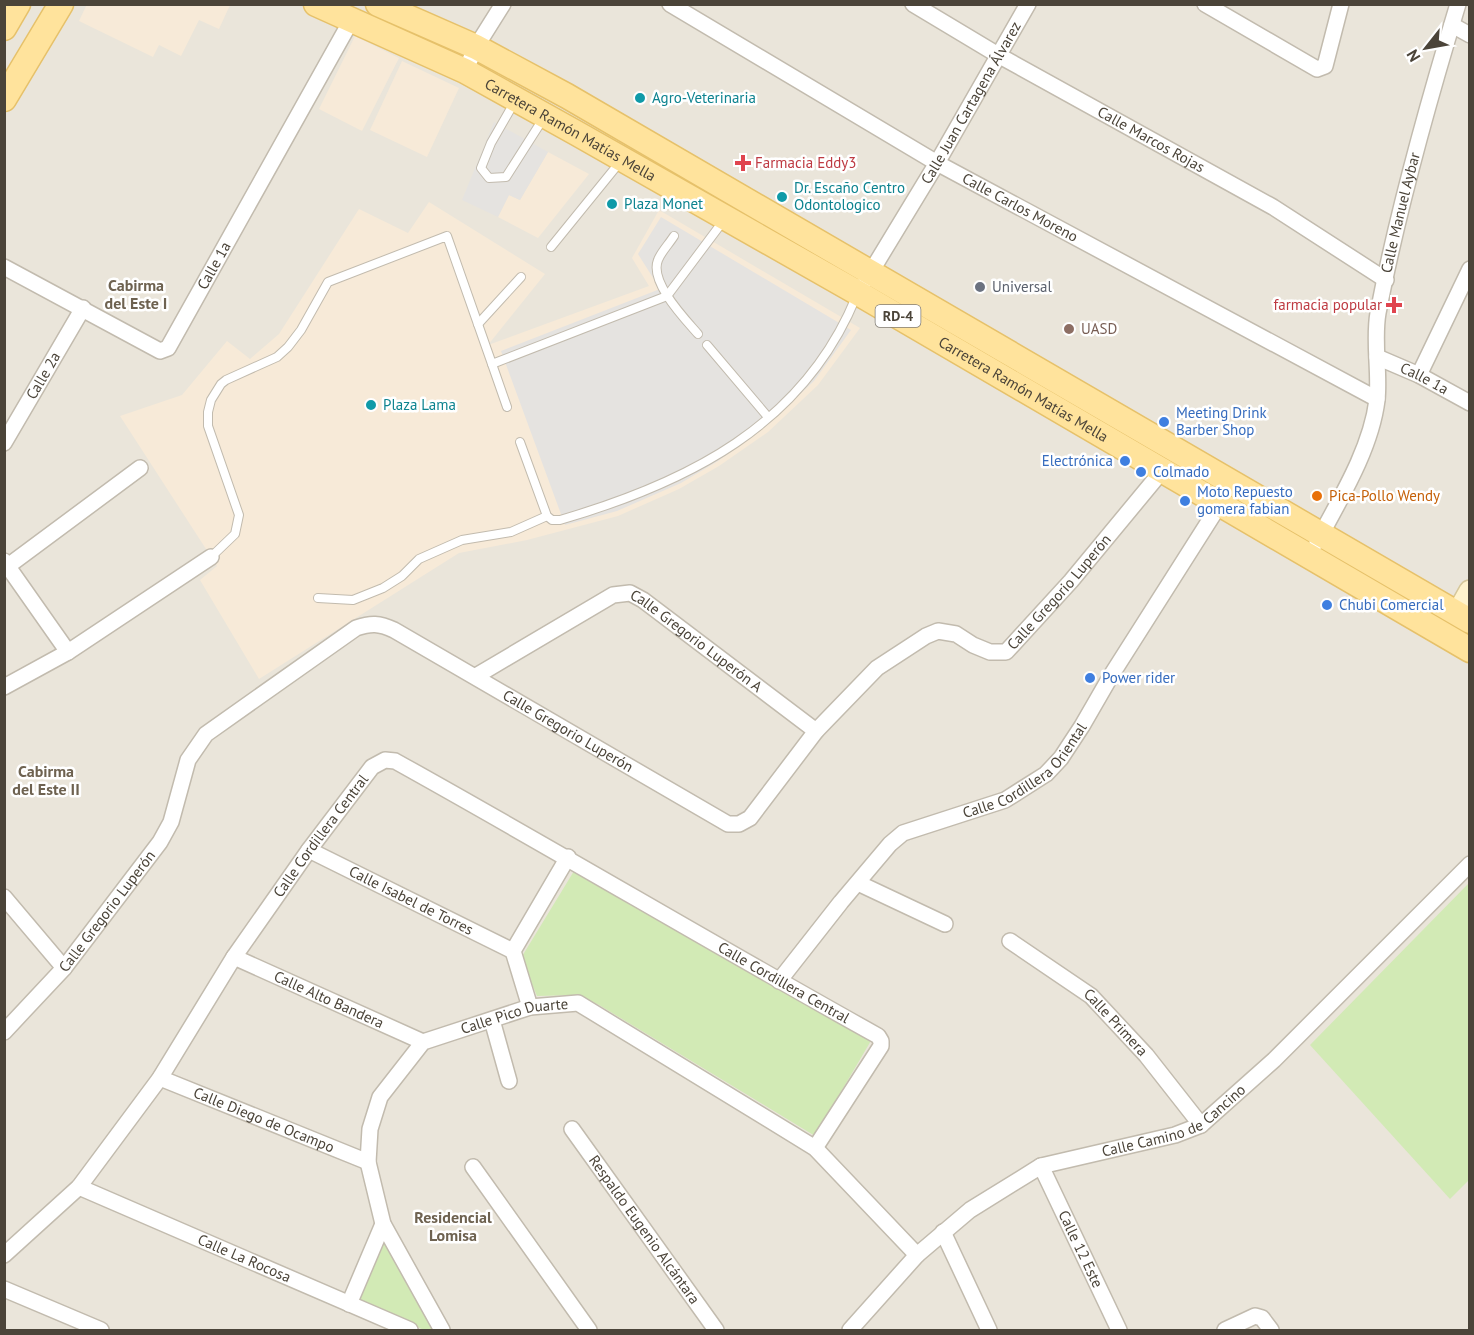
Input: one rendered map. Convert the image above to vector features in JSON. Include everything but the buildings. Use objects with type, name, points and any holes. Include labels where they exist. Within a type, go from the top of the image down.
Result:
[{"type":"main road","points":[[4,28],[18,4]]},
{"type":"main road","points":[[4,68],[42,4]]},
{"type":"main road","points":[[4,99],[60,4]]},
{"type":"main road","name":"Carretera Ramón Matías Mella","points":[[316,4],[465,71],[545,115],[858,293],[1220,504],[1315,545],[1463,618]]},
{"type":"main road","name":"Carretera Ramón Matías Mella","points":[[378,4],[476,47],[567,96],[871,273],[1315,545],[1470,650]]},
{"type":"main road","points":[[1463,618],[1470,591]]},
{"type":"street","points":[[465,71],[476,47],[503,4]]},
{"type":"street","name":"Calle Carlos Moreno","points":[[670,4],[937,163],[1377,399]]},
{"type":"street","name":"Calle Marcos Rojas","points":[[913,4],[998,55],[1273,207],[1386,280]]},
{"type":"street","name":"Calle Juan Cartagena Álvarez","points":[[858,293],[937,163],[1028,4]]},
{"type":"street","points":[[1205,4],[1317,69],[1325,66],[1341,4]]},
{"type":"street","name":"Calle Manuel Aybar","points":[[1315,545],[1365,448],[1377,399],[1377,317],[1407,183],[1458,4]]},
{"type":"street","name":"Calle 1a","points":[[4,267],[160,351],[168,348],[352,19]]},
{"type":"street","points":[[1452,25],[1470,34]]},
{"type":"street","points":[[1419,375],[1470,269]]},
{"type":"street","name":"Calle 2a","points":[[4,443],[83,308]]},
{"type":"street","name":"Calle 1a","points":[[1377,357],[1419,375],[1470,403]]},
{"type":"street","points":[[68,652],[7,570],[140,468]]},
{"type":"street","name":"Calle Gregorio Luperón","points":[[4,1032],[64,968],[160,842],[171,822],[188,760],[200,740],[215,727],[356,628],[379,623],[394,630],[733,825],[739,824],[750,818],[816,731],[877,668],[926,636],[938,631],[956,634],[990,652],[1006,652],[1071,581],[1162,471]]},
{"type":"street","name":"Calle Cordillera Oriental","points":[[779,981],[890,844],[903,833],[1005,800],[1026,788],[1053,766],[1082,726],[1112,674],[1220,504]]},
{"type":"street","points":[[4,687],[68,652],[211,557]]},
{"type":"street","name":"Calle Gregorio Luperón A","points":[[476,676],[613,595],[630,593],[643,600],[816,731]]},
{"type":"street","name":"Calle Cordillera Central","points":[[4,1255],[79,1187],[160,1078],[234,957],[309,850],[372,767],[385,760],[395,761],[568,857],[779,981],[878,1036],[881,1046],[815,1148]]},
{"type":"street","name":"Calle Isabel de Torres","points":[[309,850],[513,951]]},
{"type":"street","points":[[530,1007],[513,951],[568,857]]},
{"type":"street","name":"Calle Camino de Cancino","points":[[857,1328],[917,1255],[943,1232],[970,1210],[1041,1166],[1175,1135],[1201,1125],[1274,1060],[1470,864]]},
{"type":"street","points":[[858,883],[945,924]]},
{"type":"street","points":[[4,897],[64,968]]},
{"type":"street","name":"Calle Primera","points":[[1010,941],[1091,996],[1146,1055],[1201,1125]]},
{"type":"street","name":"Calle Alto Bandera","points":[[234,957],[423,1042]]},
{"type":"street","name":"Calle Pico Duarte","points":[[423,1042],[530,1007],[578,1003],[815,1148],[917,1255]]},
{"type":"street","points":[[492,1020],[508,1081]]},
{"type":"street","points":[[423,1042],[380,1097],[370,1129],[368,1162],[383,1224],[442,1330]]},
{"type":"street","name":"Calle Diego de Ocampo","points":[[160,1078],[368,1162]]},
{"type":"street","name":"Respaldo Eugenio Alcántara","points":[[572,1129],[716,1330]]},
{"type":"street","name":"Calle 12 Este","points":[[1041,1166],[1119,1330]]},
{"type":"street","points":[[473,1167],[590,1330]]},
{"type":"street","name":"Calle La Rocosa","points":[[79,1187],[410,1330]]},
{"type":"street","points":[[349,1304],[383,1224]]},
{"type":"street","points":[[943,1232],[989,1330]]},
{"type":"street","points":[[4,1289],[101,1330]]},
{"type":"street","points":[[1225,1330],[1255,1316],[1266,1324]]},
{"type":"lane","points":[[516,99],[491,143],[481,168],[489,178],[507,177],[545,115]]},
{"type":"lane","points":[[551,247],[623,159]]},
{"type":"lane","points":[[492,364],[667,296],[726,217]]},
{"type":"lane","points":[[211,557],[235,534],[239,515],[208,426],[208,412],[214,394],[226,380],[277,357],[301,330],[328,282],[447,236],[507,407]]},
{"type":"lane","points":[[674,236],[657,261],[657,272],[667,296],[698,334]]},
{"type":"lane","points":[[478,324],[520,278]]},
{"type":"lane","points":[[520,442],[547,516],[552,520],[591,511],[679,477],[724,452],[768,417],[797,390],[823,360],[858,293]]},
{"type":"lane","points":[[707,345],[768,417]]},
{"type":"lane","points":[[318,598],[353,600],[383,588],[402,576],[419,559],[451,544],[511,532],[547,516]]},
{"type":"shaded area","points":[[87,4],[230,5],[219,29],[199,20],[181,56],[159,45],[153,57],[79,21]]},
{"type":"shaded area","points":[[5,5],[1469,5],[1469,1330],[5,1330]]},
{"type":"shaded area","points":[[355,36],[399,58],[362,131],[319,109]]},
{"type":"shaded area","points":[[402,61],[459,88],[427,157],[370,130]]},
{"type":"shaded area","points":[[494,122],[548,152],[520,200],[509,195],[498,217],[462,200]]},
{"type":"shaded area","points":[[548,152],[589,174],[538,238],[498,217],[509,195],[520,200]]},
{"type":"shaded area","points":[[429,202],[545,274],[488,345],[649,286],[632,258],[659,210],[860,328],[818,385],[768,432],[719,466],[679,489],[618,516],[527,540],[459,553],[259,679],[200,580],[217,566],[120,416],[182,395],[227,341],[250,359],[279,334],[359,209],[408,233]]},
{"type":"shaded area","points":[[661,217],[851,330],[814,381],[766,426],[718,461],[681,483],[617,511],[565,525],[501,351],[660,289],[638,254]]},
{"type":"green space","points":[[574,871],[872,1039],[815,1136],[599,1005],[578,995],[537,996],[521,958]]},
{"type":"green space","points":[[1469,883],[1469,1180],[1450,1199],[1310,1045]]},
{"type":"green space","points":[[382,1233],[438,1330],[424,1330],[354,1297]]},
{"type":"place","name":"Agro-Veterinaria","points":[[640,98]]},
{"type":"place","name":"Farmacia Eddy3","points":[[743,163]]},
{"type":"place","name":"Dr. Escaño Centro Odontologico","points":[[782,197]]},
{"type":"place","name":"Plaza Monet","points":[[612,204]]},
{"type":"place","name":"Universal","points":[[980,287]]},
{"type":"place","name":"farmacia popular","points":[[1394,305]]},
{"type":"place","name":"UASD","points":[[1069,329]]},
{"type":"place","name":"Plaza Lama","points":[[371,405]]},
{"type":"place","name":"Meeting Drink Barber Shop","points":[[1164,422]]},
{"type":"place","name":"Electrónica","points":[[1125,461]]},
{"type":"place","name":"Colmado","points":[[1141,472]]},
{"type":"place","name":"Pica-Pollo Wendy","points":[[1317,496]]},
{"type":"place","name":"Moto Repuesto gomera fabian","points":[[1185,501]]},
{"type":"place","name":"Chubi Comercial","points":[[1327,605]]},
{"type":"place","name":"Power rider","points":[[1090,678]]},
{"type":"district","name":"Cabirma del Este I","points":[[136,294]]},
{"type":"district","name":"Cabirma del Este II","points":[[46,780]]},
{"type":"district","name":"Residencial Lomisa","points":[[453,1226]]}]
